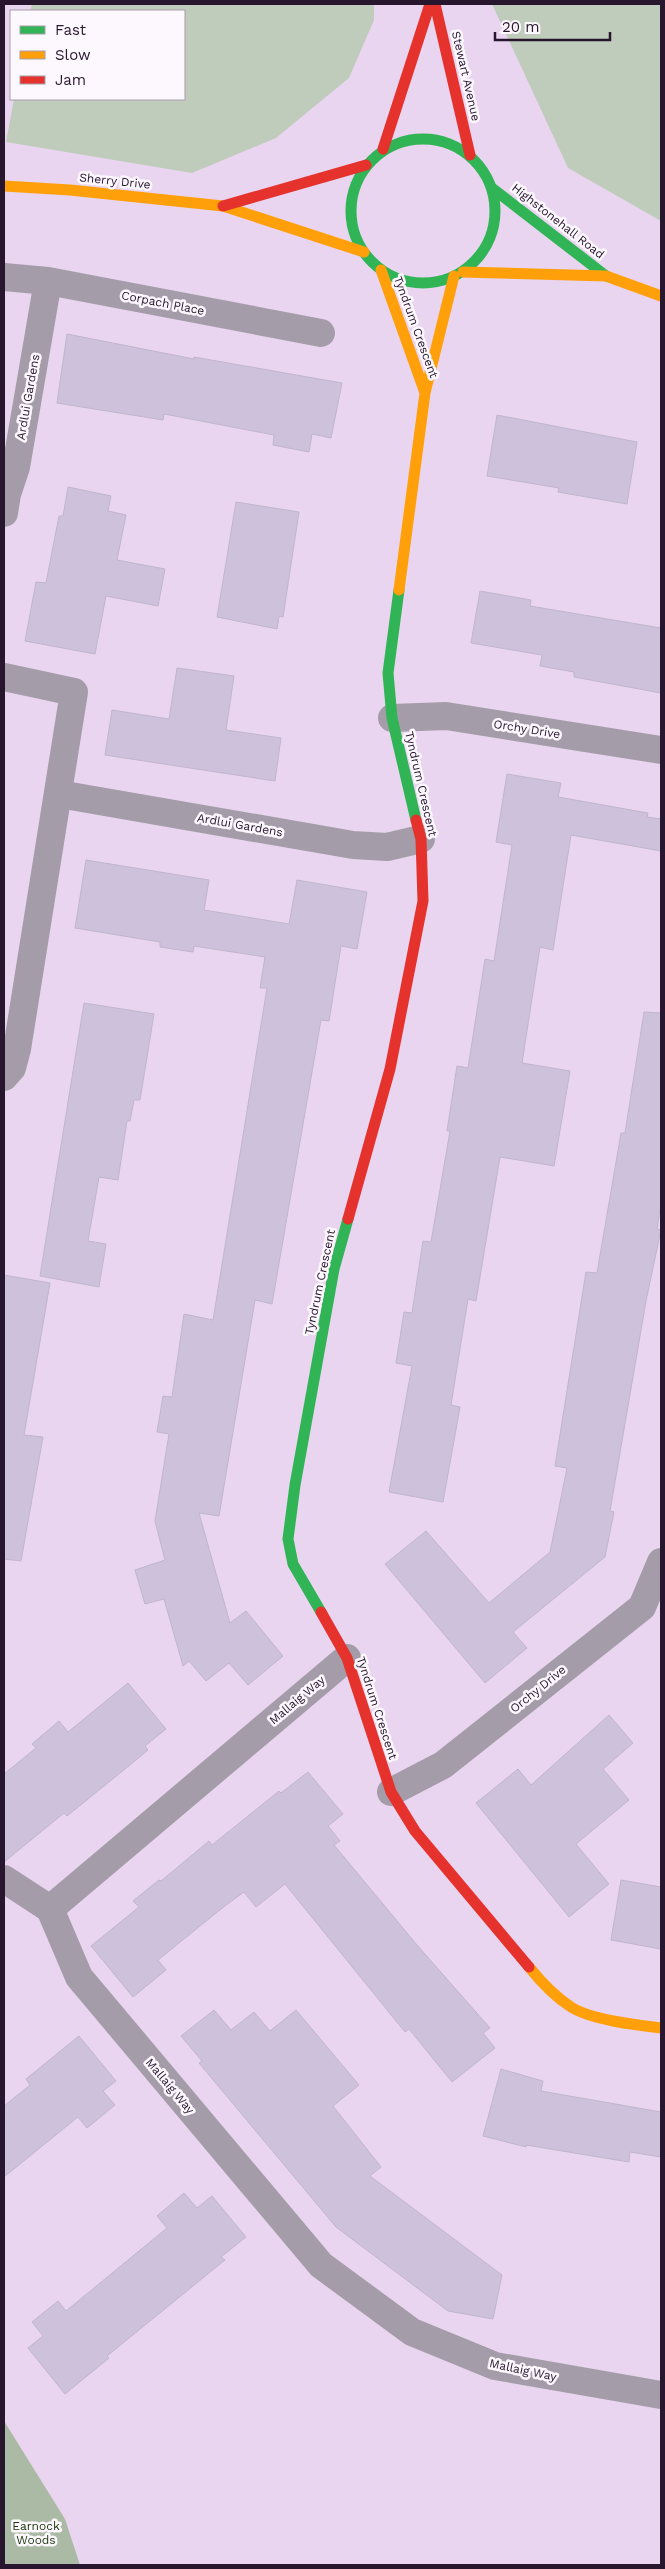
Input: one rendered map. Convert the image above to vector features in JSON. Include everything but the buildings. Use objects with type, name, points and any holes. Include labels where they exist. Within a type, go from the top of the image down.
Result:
[{"type":"street","points":[[383,149],[430,4]]},
{"type":"street","name":"Stewart Avenue","points":[[435,4],[470,155]]},
{"type":"street","points":[[427,138],[450,143],[470,155],[484,170],[492,188],[496,212],[491,238],[476,261],[459,274],[429,283],[403,281],[381,270],[364,252],[353,231],[350,209],[355,185],[366,165],[383,149],[404,140],[427,138]]},
{"type":"street","name":"Sherry Drive","points":[[223,206],[366,165]]},
{"type":"street","name":"Sherry Drive","points":[[4,186],[70,190],[223,206],[364,252]]},
{"type":"street","name":"Highstonehall Road","points":[[492,188],[606,276],[661,296]]},
{"type":"street","name":"Tyndrum Crescent","points":[[381,270],[425,393]]},
{"type":"street","name":"Highstonehall Road","points":[[459,274],[606,276]]},
{"type":"street","name":"Tyndrum Crescent","points":[[459,274],[425,393],[388,673],[392,718],[404,775],[421,839],[423,901],[390,1069],[334,1270],[295,1485],[288,1539],[293,1564],[347,1658],[380,1764],[391,1792],[415,1830],[546,1987],[572,2008],[617,2022],[661,2028]]},
{"type":"street","name":"Corpach Place","points":[[4,277],[48,281],[321,333]]},
{"type":"street","name":"Ardlui Gardens","points":[[4,513],[6,494],[16,468],[48,281]]},
{"type":"street","points":[[4,677],[74,692],[17,1049],[12,1068],[4,1077]]},
{"type":"street","name":"Orchy Drive","points":[[392,718],[446,716],[661,750]]},
{"type":"street","name":"Ardlui Gardens","points":[[59,794],[353,845],[387,847],[421,839]]},
{"type":"street","name":"Orchy Drive","points":[[391,1792],[443,1765],[642,1607],[661,1562]]},
{"type":"street","name":"Mallaig Way","points":[[347,1658],[50,1909],[78,1977],[321,2265],[412,2332],[495,2366],[661,2395]]},
{"type":"street","points":[[4,1879],[50,1909]]},
{"type":"green space","points":[[32,4],[374,4],[374,20],[349,78],[276,138],[192,173],[6,142],[14,100],[185,100],[185,10],[30,10]]},
{"type":"green space","points":[[492,4],[661,4],[661,221],[568,168]]},
{"type":"green space","name":"Earnock Woods","points":[[4,2421],[65,2519],[80,2565],[4,2565]]},
{"type":"traffic: fast","points":[[423,139],[451,144],[474,160],[490,183],[495,211],[490,239],[474,262],[451,278],[423,283],[395,278],[372,262],[356,239],[351,211],[356,183],[372,160],[395,144],[423,139]]},
{"type":"traffic: fast","points":[[492,188],[606,276]]},
{"type":"traffic: fast","points":[[399,590],[388,673],[392,718],[416,820]]},
{"type":"traffic: fast","points":[[321,1612],[293,1564],[288,1539],[295,1485],[334,1269],[348,1219]]},
{"type":"traffic: slow","points":[[4,186],[70,190],[223,206],[364,252]]},
{"type":"traffic: slow","points":[[381,270],[425,393]]},
{"type":"traffic: slow","points":[[463,272],[606,276],[661,296]]},
{"type":"traffic: slow","points":[[399,590],[425,393],[454,276]]},
{"type":"traffic: slow","points":[[529,1967],[553,1993],[580,2012],[614,2021],[661,2028]]},
{"type":"traffic: jam","points":[[383,149],[430,4]]},
{"type":"traffic: jam","points":[[435,4],[470,155]]},
{"type":"traffic: jam","points":[[223,206],[366,165]]},
{"type":"traffic: jam","points":[[348,1219],[390,1069],[423,901],[421,839],[416,820]]},
{"type":"traffic: jam","points":[[321,1612],[347,1658],[391,1792],[415,1831],[529,1967]]}]
